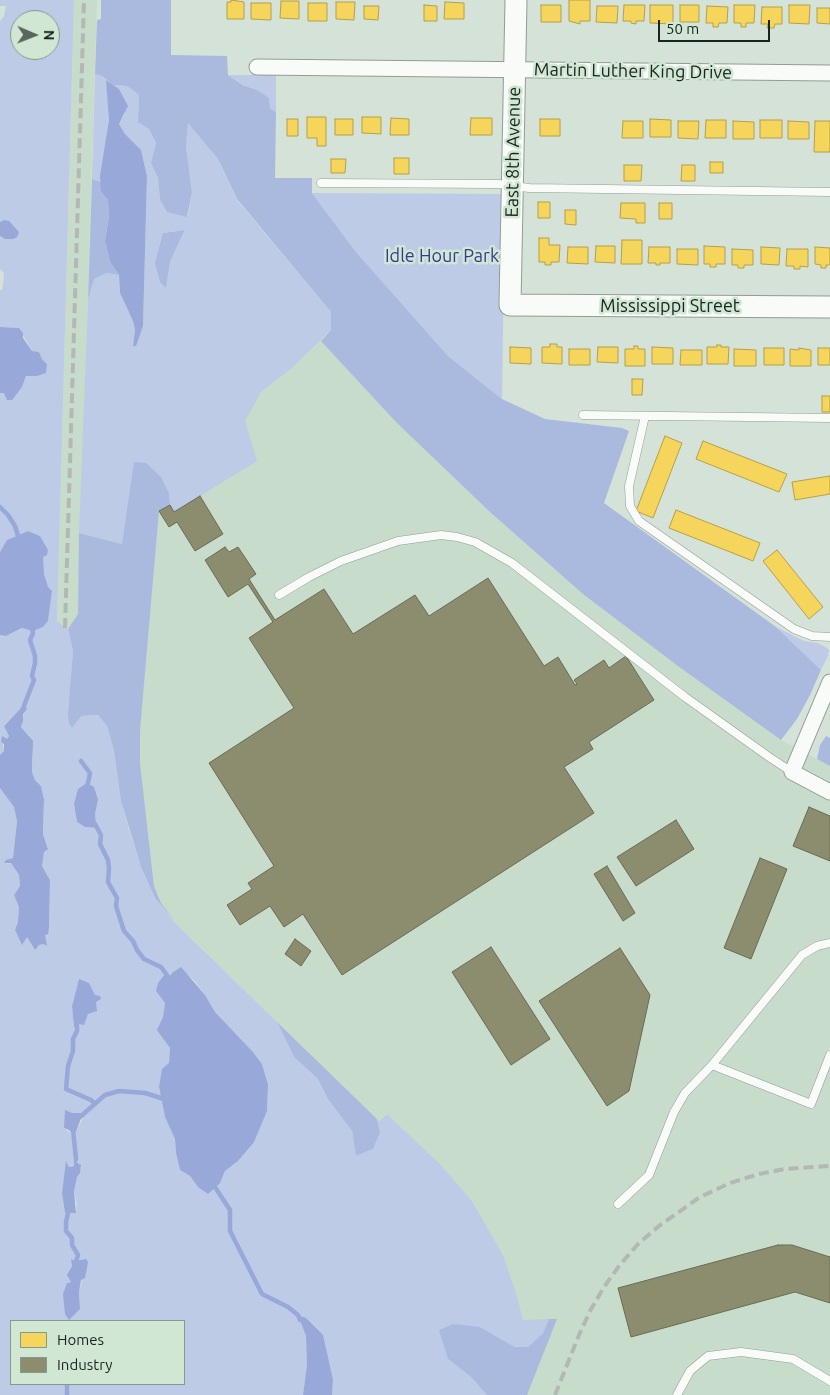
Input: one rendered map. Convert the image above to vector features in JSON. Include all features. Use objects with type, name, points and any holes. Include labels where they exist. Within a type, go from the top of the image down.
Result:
[{"type":"street","name":"East 8th Avenue","points":[[510,305],[516,0]]},
{"type":"street","name":"Martin Luther King Drive","points":[[257,67],[830,73]]},
{"type":"street","name":"Mississippi Street","points":[[510,305],[830,307]]},
{"type":"street","points":[[830,682],[792,772],[830,792]]},
{"type":"lane","points":[[321,183],[499,184],[529,188],[830,192]]},
{"type":"lane","points":[[583,415],[830,418]]},
{"type":"lane","points":[[645,416],[629,486],[630,506],[639,521],[794,629],[812,636],[830,637]]},
{"type":"lane","points":[[279,595],[309,577],[342,561],[398,540],[441,535],[475,542],[492,550],[518,567],[686,697],[792,772]]},
{"type":"lane","points":[[618,1204],[649,1175],[674,1112],[685,1093],[712,1065],[802,955],[817,946],[830,943]]},
{"type":"lane","points":[[712,1065],[811,1104],[830,1055]]},
{"type":"lane","points":[[677,1395],[690,1371],[708,1356],[741,1352],[793,1360],[830,1381]]},
{"type":"shaded area","points":[[74,0],[97,0],[78,614],[68,629],[57,621]]},
{"type":"shaded area","points":[[101,0],[171,0],[171,55],[227,56],[228,75],[269,98],[270,108],[276,112],[275,178],[312,178],[312,193],[356,252],[448,356],[502,399],[545,419],[622,428],[629,431],[604,503],[776,627],[821,670],[797,719],[781,740],[678,666],[583,594],[489,511],[395,421],[321,341],[331,330],[331,312],[237,199],[218,159],[188,123],[186,146],[192,192],[187,217],[167,212],[160,200],[158,178],[151,163],[156,143],[149,129],[138,122],[139,95],[127,86],[113,85],[102,76],[95,74],[97,20],[101,19]]},
{"type":"shaded area","points":[[106,80],[119,89],[128,106],[119,124],[125,134],[141,150],[147,176],[143,326],[136,346],[133,346],[135,330],[133,321],[120,293],[119,275],[110,262],[105,241],[109,216],[108,200],[101,192],[100,176],[109,120]]},
{"type":"shaded area","points":[[92,179],[101,182],[101,192],[108,200],[109,216],[105,241],[110,262],[119,275],[106,273],[94,279],[88,299]]},
{"type":"shaded area","points":[[4,220],[9,221],[19,232],[17,237],[5,239],[0,236],[0,222]]},
{"type":"shaded area","points":[[185,230],[170,262],[166,288],[160,282],[155,263],[163,233]]},
{"type":"shaded area","points":[[277,292],[395,421],[781,740],[830,766],[830,1395],[527,1395],[556,1320],[523,1320],[503,1255],[472,1201],[440,1164],[387,1114],[380,1122],[179,927],[161,903],[154,886],[140,763],[140,731],[159,511],[170,505],[174,512],[183,336]]},
{"type":"shaded area","points":[[0,327],[19,328],[32,351],[39,352],[47,364],[46,373],[37,376],[26,376],[22,387],[12,400],[7,400],[4,393],[0,393]]},
{"type":"shaded area","points":[[134,462],[146,463],[161,477],[169,493],[170,505],[159,511],[140,731],[140,763],[154,886],[161,903],[179,927],[155,898],[141,867],[121,801],[114,751],[107,726],[98,715],[81,716],[72,728],[68,715],[73,650],[68,629],[78,614],[79,533],[122,544]]},
{"type":"shaded area","points":[[28,531],[40,536],[48,550],[47,555],[43,557],[44,574],[48,587],[52,591],[48,621],[43,627],[33,631],[22,628],[6,636],[0,635],[0,552],[7,540]]},
{"type":"shaded area","points":[[24,705],[27,709],[23,714],[21,727],[33,741],[32,772],[35,780],[41,786],[44,799],[43,834],[48,849],[44,852],[42,866],[50,880],[49,927],[48,934],[45,935],[47,946],[39,945],[35,950],[27,937],[22,945],[15,930],[18,922],[19,907],[14,895],[20,886],[19,875],[11,863],[4,863],[6,860],[13,858],[17,821],[14,807],[0,788],[0,755],[4,751],[4,744],[1,742],[2,736],[7,739],[9,736],[4,726]]},
{"type":"shaded area","points":[[826,736],[830,738],[830,766],[817,759],[820,745]]},
{"type":"shaded area","points":[[87,783],[94,787],[98,800],[95,814],[98,828],[85,827],[77,822],[74,804],[78,789]]},
{"type":"shaded area","points":[[181,967],[205,995],[215,1012],[262,1064],[268,1084],[267,1111],[254,1142],[238,1161],[225,1171],[220,1183],[208,1194],[198,1187],[190,1176],[180,1170],[175,1139],[165,1117],[159,1087],[162,1069],[169,1063],[170,1048],[157,1030],[163,1017],[165,1003],[156,991],[158,983],[165,974],[170,976]]},
{"type":"shaded area","points":[[79,979],[89,983],[95,995],[100,996],[101,999],[96,1002],[97,1011],[88,1014],[84,1025],[79,1024],[77,1029],[74,1027],[72,1006]]},
{"type":"shaded area","points":[[277,1022],[377,1119],[380,1133],[373,1149],[356,1156],[352,1131],[328,1099],[318,1079],[294,1057]]},
{"type":"shaded area","points":[[65,1110],[72,1113],[83,1113],[73,1135],[64,1128]]},
{"type":"shaded area","points":[[78,1153],[77,1163],[81,1165],[74,1192],[76,1213],[65,1213],[62,1193],[66,1161],[69,1167],[74,1166],[74,1156]]},
{"type":"shaded area","points":[[71,1259],[75,1261],[86,1259],[88,1262],[85,1278],[81,1280],[79,1292],[80,1309],[69,1320],[65,1314],[63,1294],[67,1283],[71,1282],[67,1275],[72,1266]]},
{"type":"shaded area","points":[[298,1315],[306,1318],[323,1335],[333,1380],[332,1395],[303,1395],[307,1365],[306,1336]]},
{"type":"shaded area","points":[[549,1319],[557,1319],[527,1395],[487,1395],[471,1377],[448,1359],[439,1330],[453,1324],[480,1327],[515,1347],[528,1347],[543,1333]]},
{"type":"green space","points":[[0,0],[74,0],[57,621],[68,629],[73,649],[71,677],[81,716],[98,715],[107,726],[114,751],[121,801],[141,867],[155,898],[173,921],[277,1022],[294,1057],[318,1079],[328,1099],[352,1131],[356,1156],[373,1149],[380,1133],[377,1119],[380,1121],[387,1114],[440,1164],[472,1201],[503,1255],[523,1320],[549,1319],[543,1333],[528,1347],[515,1347],[480,1327],[448,1359],[471,1377],[487,1395],[332,1395],[333,1380],[299,1316],[306,1336],[307,1366],[303,1395],[0,1395],[0,788],[14,807],[17,821],[13,858],[6,864],[11,863],[19,875],[20,886],[14,895],[19,907],[18,922],[15,930],[22,944],[27,937],[35,950],[39,945],[43,944],[46,946],[45,934],[49,927],[50,880],[42,866],[44,852],[48,848],[43,834],[44,799],[41,786],[35,780],[32,772],[33,756],[29,736],[21,727],[24,706],[4,725],[9,736],[7,740],[2,737],[4,751],[0,755],[0,635],[6,636],[23,628],[33,631],[43,627],[48,621],[52,591],[48,588],[44,574],[40,536],[28,531],[7,540],[0,552],[0,393],[22,387],[26,376],[37,376],[46,370],[47,364],[39,352],[32,351],[19,328],[0,327],[0,290],[2,290],[4,273],[0,269],[0,236],[5,239],[13,239],[4,220],[0,222],[0,21],[4,16],[6,6],[0,6]],"holes":[[[78,790],[98,800],[95,814],[96,823],[99,827],[85,827],[77,822],[74,804]],[[184,973],[194,980],[215,1012],[253,1052],[262,1064],[268,1083],[267,1111],[238,1161],[225,1171],[220,1183],[198,1187],[190,1176],[180,1170],[175,1139],[165,1117],[159,1087],[169,1063],[170,1048],[158,1030],[163,1017],[165,1003],[156,991],[170,976]],[[79,979],[95,995],[84,1024],[74,1027],[72,1006]],[[83,1118],[73,1135],[64,1128],[65,1123]],[[67,1162],[69,1167],[77,1164],[81,1165],[74,1192],[77,1205],[76,1213],[65,1213],[62,1193]],[[72,1260],[75,1261],[82,1280],[79,1292],[80,1309],[67,1283],[71,1282]]]},
{"type":"green space","points":[[95,74],[102,76],[106,80],[108,98],[109,120],[101,182],[92,179]]},
{"type":"green space","points":[[228,75],[276,75],[276,112],[270,108],[257,90],[244,85]]},
{"type":"green space","points":[[113,85],[127,86],[139,95],[138,121],[149,129],[156,143],[151,163],[158,178],[160,200],[167,212],[188,216],[192,192],[186,146],[188,122],[218,159],[237,200],[331,312],[331,330],[293,367],[261,392],[245,421],[257,461],[174,512],[170,505],[169,493],[122,544],[79,533],[88,299],[93,279],[106,273],[119,275],[120,293],[133,321],[135,330],[133,346],[143,326],[147,176],[141,150],[125,134],[119,124],[125,114],[119,89]],"holes":[[[185,231],[170,262],[166,287],[163,233]]]},
{"type":"green space","name":"Idle Hour Park","points":[[312,193],[505,194],[502,399],[448,356],[356,252]]},
{"type":"green space","points":[[776,627],[804,641],[818,643],[827,648],[829,650],[828,656],[821,670]]},
{"type":"building: Homes","points":[[231,0],[244,2],[244,19],[227,19],[227,2],[231,2]]},
{"type":"building: Homes","points":[[569,0],[590,0],[590,21],[580,21],[580,24],[569,21]]},
{"type":"building: Homes","points":[[281,1],[299,1],[299,19],[280,18]]},
{"type":"building: Homes","points":[[336,2],[355,2],[354,20],[336,19]]},
{"type":"building: Homes","points":[[445,2],[464,3],[464,19],[444,19]]},
{"type":"building: Homes","points":[[251,3],[271,3],[271,20],[251,19]]},
{"type":"building: Homes","points":[[308,3],[327,3],[327,21],[308,21]]},
{"type":"building: Homes","points":[[424,5],[437,6],[437,21],[424,21]]},
{"type":"building: Homes","points":[[541,5],[561,5],[561,22],[541,22]]},
{"type":"building: Homes","points":[[624,5],[645,5],[644,21],[636,21],[636,24],[631,23],[631,21],[623,21]]},
{"type":"building: Homes","points":[[650,5],[673,5],[673,24],[650,23]]},
{"type":"building: Homes","points":[[680,5],[699,5],[699,22],[680,22]]},
{"type":"building: Homes","points":[[734,5],[755,5],[754,23],[746,23],[746,27],[741,27],[741,23],[734,23]]},
{"type":"building: Homes","points":[[789,5],[810,5],[809,24],[789,23]]},
{"type":"building: Homes","points":[[364,6],[379,6],[378,20],[364,19]]},
{"type":"building: Homes","points":[[597,6],[618,6],[617,23],[596,22]]},
{"type":"building: Homes","points":[[707,6],[728,7],[727,23],[719,23],[718,27],[713,27],[713,23],[706,23]]},
{"type":"building: Homes","points":[[762,7],[782,7],[782,24],[775,24],[774,28],[767,28],[768,24],[761,24]]},
{"type":"building: Homes","points":[[817,8],[830,8],[830,24],[817,23]]},
{"type":"building: Homes","points":[[307,117],[326,117],[326,146],[317,146],[317,138],[307,138]]},
{"type":"building: Homes","points":[[362,117],[381,117],[381,134],[362,133]]},
{"type":"building: Homes","points":[[391,118],[409,119],[409,135],[390,135]]},
{"type":"building: Homes","points":[[471,118],[492,118],[492,135],[470,135]]},
{"type":"building: Homes","points":[[287,119],[298,119],[298,136],[287,136]]},
{"type":"building: Homes","points":[[335,119],[353,119],[353,135],[335,135]]},
{"type":"building: Homes","points":[[540,119],[560,119],[560,136],[540,136]]},
{"type":"building: Homes","points":[[650,119],[671,120],[671,137],[650,137]]},
{"type":"building: Homes","points":[[706,120],[726,120],[726,138],[705,138]]},
{"type":"building: Homes","points":[[760,120],[782,120],[782,138],[760,138]]},
{"type":"building: Homes","points":[[623,121],[643,121],[643,138],[622,138]]},
{"type":"building: Homes","points":[[678,121],[699,121],[698,139],[678,138]]},
{"type":"building: Homes","points":[[733,121],[754,122],[754,139],[733,139]]},
{"type":"building: Homes","points":[[788,121],[809,122],[809,139],[788,139]]},
{"type":"building: Homes","points":[[815,121],[830,121],[830,152],[814,152]]},
{"type":"building: Homes","points":[[394,158],[409,158],[409,174],[394,174]]},
{"type":"building: Homes","points":[[331,159],[346,159],[345,173],[331,173]]},
{"type":"building: Homes","points":[[710,162],[723,162],[723,173],[710,173]]},
{"type":"building: Homes","points":[[624,165],[642,165],[641,181],[624,181]]},
{"type":"building: Homes","points":[[682,165],[695,165],[695,181],[681,181]]},
{"type":"building: Homes","points":[[538,202],[550,202],[550,218],[538,218]]},
{"type":"building: Homes","points":[[621,203],[645,203],[645,223],[636,223],[636,219],[620,218]]},
{"type":"building: Homes","points":[[659,203],[672,203],[672,219],[659,219]]},
{"type":"building: Homes","points":[[565,210],[576,210],[576,225],[565,224]]},
{"type":"building: Homes","points":[[539,238],[549,238],[549,245],[560,245],[559,262],[551,262],[551,265],[545,265],[545,262],[539,262]]},
{"type":"building: Homes","points":[[622,240],[642,240],[642,264],[621,264]]},
{"type":"building: Homes","points":[[596,246],[615,246],[615,263],[595,262]]},
{"type":"building: Homes","points":[[704,246],[725,247],[725,264],[716,264],[716,267],[710,267],[710,264],[704,264]]},
{"type":"building: Homes","points":[[568,247],[588,247],[588,264],[567,263]]},
{"type":"building: Homes","points":[[649,247],[670,247],[670,263],[656,265],[656,263],[648,263]]},
{"type":"building: Homes","points":[[761,247],[780,248],[779,265],[761,264]]},
{"type":"building: Homes","points":[[815,247],[830,248],[830,265],[826,265],[826,268],[821,268],[821,265],[815,264]]},
{"type":"building: Homes","points":[[677,249],[698,249],[698,265],[677,264]]},
{"type":"building: Homes","points":[[732,249],[753,250],[753,265],[744,265],[744,268],[738,268],[738,265],[732,265]]},
{"type":"building: Homes","points":[[787,249],[808,249],[808,267],[800,266],[800,269],[794,269],[794,266],[786,266]]},
{"type":"building: Homes","points":[[550,344],[557,344],[557,347],[562,347],[562,364],[542,363],[542,347],[550,347]]},
{"type":"building: Homes","points":[[717,345],[729,347],[728,364],[707,364],[707,347],[717,347]]},
{"type":"building: Homes","points":[[634,346],[638,346],[638,349],[645,349],[645,366],[625,366],[625,349],[634,349]]},
{"type":"building: Homes","points":[[510,347],[531,348],[531,364],[510,363]]},
{"type":"building: Homes","points":[[598,347],[618,347],[618,363],[597,362]]},
{"type":"building: Homes","points":[[652,347],[673,348],[673,364],[652,364]]},
{"type":"building: Homes","points":[[764,348],[784,348],[784,365],[764,365]]},
{"type":"building: Homes","points":[[799,348],[811,350],[811,366],[790,366],[790,349],[799,350]]},
{"type":"building: Homes","points":[[818,348],[830,348],[830,365],[818,365]]},
{"type":"building: Homes","points":[[569,349],[590,349],[590,365],[569,365]]},
{"type":"building: Homes","points":[[734,349],[756,350],[756,366],[734,366]]},
{"type":"building: Homes","points":[[681,350],[702,350],[702,365],[680,365]]},
{"type":"building: Homes","points":[[632,379],[643,379],[642,395],[632,395]]},
{"type":"building: Homes","points":[[822,396],[830,396],[830,412],[822,412]]},
{"type":"building: Homes","points":[[665,436],[682,443],[653,518],[636,511]]},
{"type":"building: Homes","points":[[703,441],[787,474],[779,492],[696,459]]},
{"type":"building: Homes","points":[[830,476],[830,494],[795,500],[792,482]]},
{"type":"building: Homes","points":[[676,510],[760,543],[753,561],[669,528]]},
{"type":"building: Homes","points":[[777,550],[823,607],[809,619],[763,561]]},
{"type":"building: Industry","points":[[200,496],[223,534],[195,551],[177,522],[169,527],[159,511],[170,505],[174,512]]},
{"type":"building: Industry","points":[[225,547],[229,552],[238,547],[256,574],[249,579],[275,620],[324,589],[353,634],[415,595],[429,616],[488,578],[544,666],[558,657],[575,685],[577,684],[574,680],[604,660],[609,668],[626,656],[654,700],[589,742],[593,749],[564,767],[594,813],[342,975],[303,914],[284,927],[270,906],[240,925],[227,905],[252,889],[248,883],[274,866],[209,763],[294,708],[249,638],[273,622],[248,584],[228,597],[205,560]]},
{"type":"building: Industry","points":[[809,807],[830,816],[830,861],[793,846]]},
{"type":"building: Industry","points":[[676,820],[694,849],[636,886],[617,857]]},
{"type":"building: Industry","points":[[760,858],[787,869],[751,959],[724,948]]},
{"type":"building: Industry","points":[[607,866],[635,913],[623,921],[594,874]]},
{"type":"building: Industry","points":[[295,939],[311,951],[301,966],[285,954]]},
{"type":"building: Industry","points":[[491,947],[550,1039],[511,1065],[452,972]]},
{"type":"building: Industry","points":[[620,948],[650,995],[629,1091],[607,1106],[539,1001]]},
{"type":"building: Industry","points":[[778,1245],[792,1245],[830,1257],[830,1303],[795,1292],[631,1337],[618,1288]]},
{"type":"waterway","points":[[0,507],[15,526],[19,539]]},
{"type":"waterway","points":[[22,711],[34,680],[32,676],[35,656],[30,640],[33,633],[32,626]]},
{"type":"waterway","points":[[81,761],[90,773],[87,788]]},
{"type":"waterway","points":[[95,824],[101,835],[100,844],[108,860],[108,882],[117,898],[116,906],[124,931],[133,941],[144,959],[161,967],[169,978]]},
{"type":"waterway","points":[[77,1025],[77,1031],[73,1039],[73,1051],[68,1066],[66,1089],[91,1100],[95,1104]]},
{"type":"waterway","points":[[80,1117],[105,1095],[119,1091],[145,1093],[164,1100]]},
{"type":"waterway","points":[[73,1130],[76,1159]]},
{"type":"waterway","points":[[213,1184],[230,1210],[230,1231],[262,1294],[288,1307],[298,1315],[300,1320]]},
{"type":"waterway","points":[[69,1209],[66,1231],[72,1238],[72,1245],[78,1255],[75,1265]]},
{"type":"waterway","points":[[67,1385],[67,1395]]},
{"type":"railway","points":[[65,628],[84,0]]},
{"type":"railway","points":[[555,1395],[579,1335],[604,1287],[638,1244],[659,1226],[700,1197],[730,1183],[759,1174],[785,1169],[830,1166]]}]
